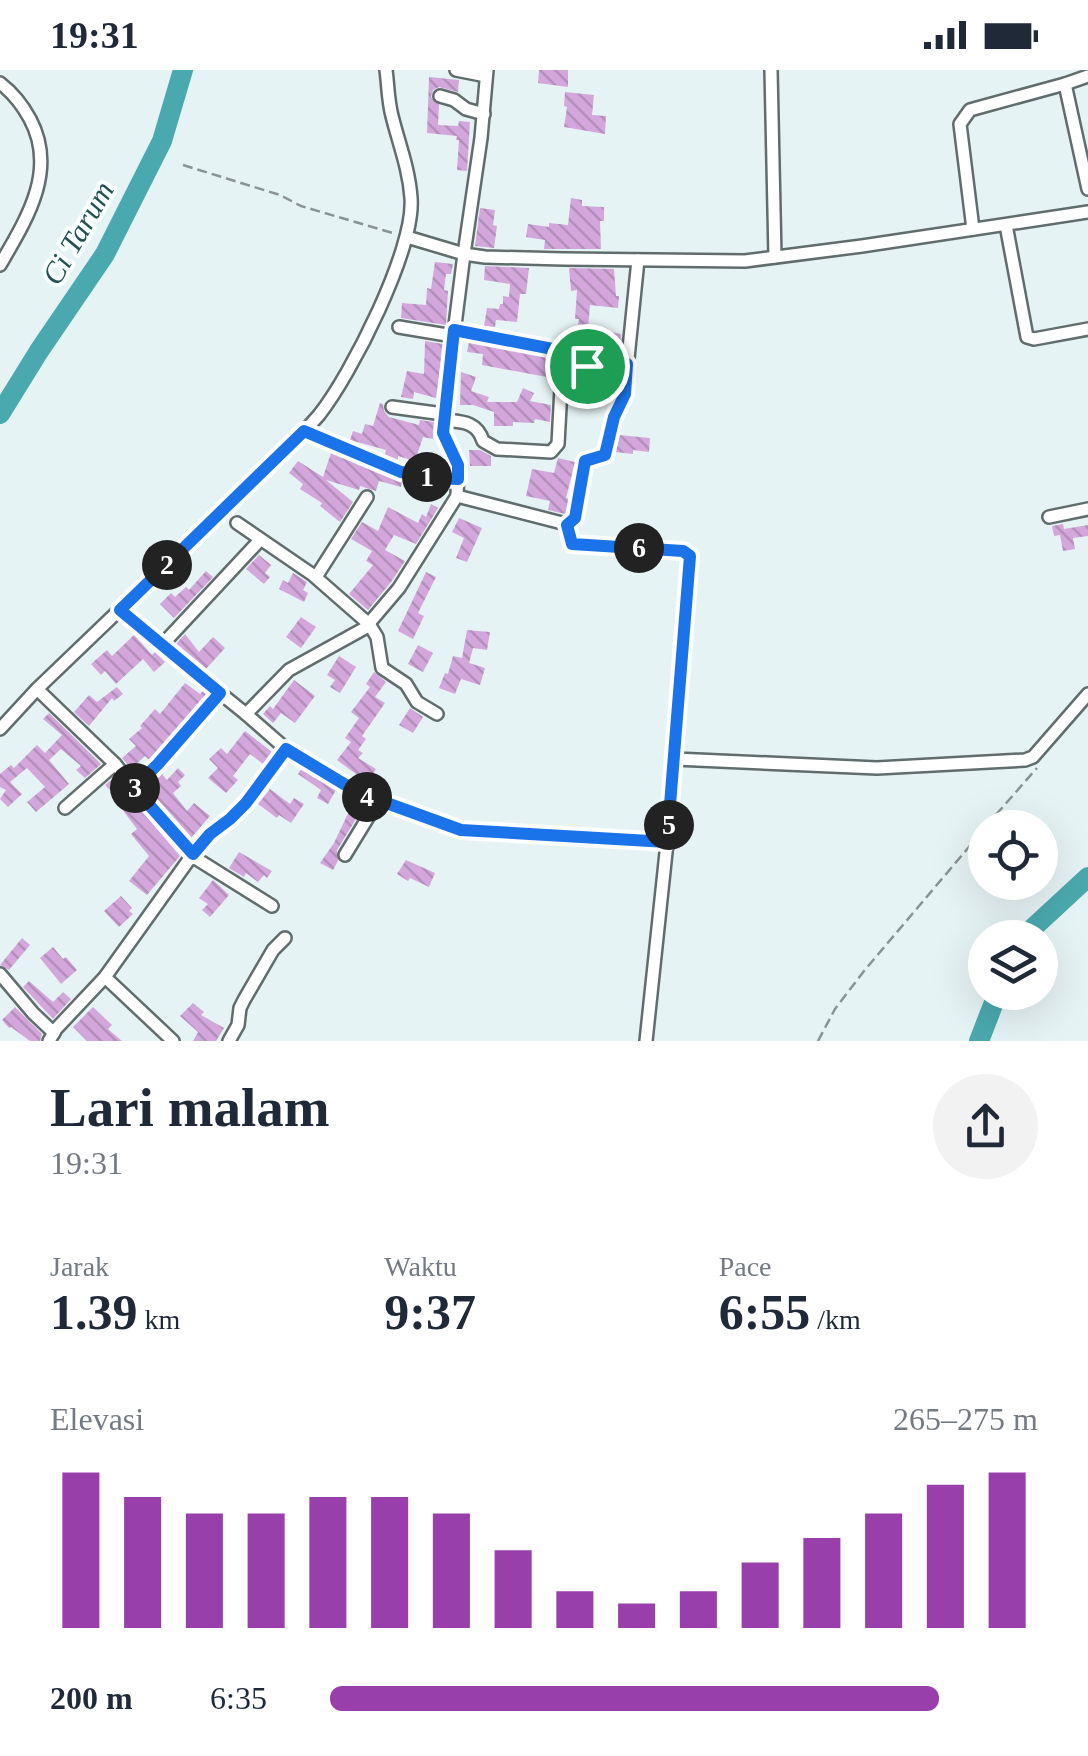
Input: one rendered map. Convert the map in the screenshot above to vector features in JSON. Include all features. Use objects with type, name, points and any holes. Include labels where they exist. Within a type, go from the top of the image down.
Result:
[{"type":"street","points":[[0,729],[37,688],[304,431],[346,376],[406,237],[412,198],[390,110],[386,70]]},
{"type":"street","points":[[246,714],[289,670],[369,624],[399,588],[457,496],[456,462],[444,438],[443,417],[484,114],[486,73],[456,70]]},
{"type":"street","points":[[771,70],[774,257]]},
{"type":"street","points":[[973,229],[960,133],[963,117],[970,110],[1088,76]]},
{"type":"street","points":[[0,84],[28,116],[42,156],[34,202],[0,265]]},
{"type":"street","points":[[1065,84],[1088,189]]},
{"type":"street","points":[[440,96],[484,114]]},
{"type":"street","points":[[406,237],[486,257],[746,261],[1088,212]]},
{"type":"street","points":[[1006,225],[1027,337],[1034,340],[1088,330]]},
{"type":"street","points":[[567,525],[575,518],[585,461],[605,455],[614,417],[625,394],[638,260]]},
{"type":"street","points":[[399,327],[563,351],[582,364],[597,368],[620,370],[627,364]]},
{"type":"street","points":[[392,406],[474,426],[483,441],[497,449],[551,452],[558,444],[563,351]]},
{"type":"street","points":[[304,431],[401,472],[458,479]]},
{"type":"street","points":[[457,496],[567,525]]},
{"type":"street","points":[[316,578],[367,497]]},
{"type":"street","points":[[1049,518],[1088,509]]},
{"type":"street","points":[[237,523],[316,578],[369,624],[376,633],[382,668],[406,684],[417,702],[437,714]]},
{"type":"street","points":[[567,525],[572,544],[683,551],[690,556],[646,1041]]},
{"type":"street","points":[[162,645],[260,540]]},
{"type":"street","points":[[120,610],[286,749],[359,793],[472,832],[667,842]]},
{"type":"street","points":[[37,688],[115,764],[192,855],[272,906]]},
{"type":"street","points":[[134,788],[220,693]]},
{"type":"street","points":[[674,759],[877,768],[1028,759],[1088,694]]},
{"type":"street","points":[[0,974],[51,1037],[105,976],[192,855],[246,803],[286,749]]},
{"type":"street","points":[[65,808],[115,764]]},
{"type":"street","points":[[345,855],[378,801]]},
{"type":"street","points":[[229,1041],[244,1000],[273,950],[285,938]]},
{"type":"street","points":[[105,976],[173,1041]]},
{"type":"path","points":[[183,165],[280,195],[300,206],[406,237]]},
{"type":"path","points":[[1000,810],[1044,759]]},
{"type":"path","points":[[818,1041],[835,1009],[968,848]]},
{"type":"building","points":[[539,70],[568,70],[568,87],[538,83]]},
{"type":"building","points":[[429,77],[459,80],[458,92],[439,87],[431,97],[439,105],[438,125],[470,122],[467,171],[457,170],[457,136],[427,133]]},
{"type":"building","points":[[565,92],[594,95],[592,115],[606,116],[605,134],[564,127]]},
{"type":"building","points":[[571,198],[582,200],[582,206],[604,207],[601,249],[544,249],[545,240],[526,237],[528,224],[568,225]]},
{"type":"building","points":[[480,208],[495,210],[494,248],[475,246]]},
{"type":"building","points":[[435,262],[453,264],[451,274],[446,274],[444,290],[448,291],[446,325],[401,318],[402,303],[426,305]]},
{"type":"building","points":[[485,266],[529,268],[526,294],[520,294],[517,322],[496,320],[495,327],[484,326],[487,308],[499,309],[503,296],[509,297],[510,284],[484,280]]},
{"type":"building","points":[[569,268],[614,269],[618,308],[590,305],[588,328],[621,334],[619,354],[593,350],[592,353],[574,347],[579,319],[575,319],[577,290],[571,291]]},
{"type":"building","points":[[425,341],[443,344],[436,398],[414,392],[413,399],[401,397],[407,371],[424,374]]},
{"type":"building","points":[[469,342],[553,358],[552,378],[482,365],[483,354],[467,352]]},
{"type":"building","points":[[461,372],[476,377],[471,391],[489,397],[487,402],[517,402],[523,388],[534,393],[530,401],[551,405],[550,422],[535,419],[534,423],[494,426],[494,412],[460,405]]},
{"type":"building","points":[[380,403],[389,417],[419,425],[420,420],[434,422],[433,439],[423,437],[415,461],[398,456],[398,460],[385,455],[386,450],[350,440],[353,431],[362,434],[365,424],[373,426]]},
{"type":"building","points":[[619,435],[650,438],[649,452],[615,452]]},
{"type":"building","points":[[469,450],[491,456],[491,466],[470,466]]},
{"type":"building","points":[[331,453],[402,482],[401,487],[379,481],[376,491],[360,486],[359,490],[326,480],[353,502],[340,522],[320,506],[322,503],[300,489],[303,484],[289,473],[298,461],[323,477]]},
{"type":"building","points":[[558,458],[575,462],[565,514],[548,510],[550,501],[526,496],[532,469],[554,473]]},
{"type":"building","points":[[431,504],[438,508],[416,544],[394,535],[385,550],[405,561],[368,610],[349,594],[373,565],[366,561],[372,551],[351,539],[362,522],[378,531],[388,507],[418,523],[422,514],[426,517]]},
{"type":"building","points":[[459,518],[482,528],[467,562],[456,558],[464,538],[452,532]]},
{"type":"building","points":[[1063,524],[1064,529],[1088,525],[1088,536],[1073,538],[1075,549],[1063,551],[1060,535],[1054,536],[1052,526]]},
{"type":"building","points":[[259,555],[271,565],[265,573],[270,577],[264,584],[246,569]]},
{"type":"building","points":[[206,571],[213,577],[174,618],[160,604],[171,593],[175,597],[186,587],[189,590]]},
{"type":"building","points":[[426,572],[436,577],[418,613],[424,616],[413,639],[398,631]]},
{"type":"building","points":[[293,573],[307,582],[304,602],[279,589]]},
{"type":"building","points":[[301,617],[316,627],[301,648],[286,637]]},
{"type":"building","points":[[467,630],[490,632],[487,650],[473,648],[469,663],[485,668],[480,685],[461,679],[455,694],[439,688],[453,656],[462,658]]},
{"type":"building","points":[[185,634],[199,652],[213,637],[225,648],[206,669],[176,644]]},
{"type":"building","points":[[134,635],[152,655],[155,652],[165,662],[154,672],[143,659],[116,684],[105,671],[101,675],[91,664],[107,650],[112,656]]},
{"type":"building","points":[[418,645],[433,653],[423,672],[408,664]]},
{"type":"building","points":[[339,656],[356,667],[340,693],[330,687],[335,680],[327,675]]},
{"type":"building","points":[[374,672],[386,682],[375,697],[385,703],[362,736],[366,739],[358,750],[363,753],[358,758],[376,769],[366,785],[353,778],[356,774],[337,760],[351,742],[345,738],[359,718],[351,712],[370,687],[366,684]]},
{"type":"building","points":[[294,680],[315,696],[295,723],[281,713],[273,723],[263,714],[270,706],[273,709]]},
{"type":"building","points":[[185,683],[200,694],[207,694],[149,760],[145,756],[131,769],[122,758],[136,746],[129,739],[155,709],[160,714]]},
{"type":"building","points":[[117,687],[123,694],[114,701],[112,698],[89,726],[74,712],[89,695],[97,702]]},
{"type":"building","points":[[410,708],[423,717],[413,733],[399,725]]},
{"type":"building","points":[[49,713],[101,764],[85,778],[76,770],[81,766],[61,749],[49,760],[69,784],[36,812],[27,802],[45,787],[27,768],[10,782],[22,794],[8,807],[0,799],[6,790],[0,787],[0,774],[11,765],[14,768],[37,745],[45,753],[62,735],[43,719]]},
{"type":"building","points":[[245,731],[272,752],[263,764],[250,754],[233,776],[238,780],[226,793],[208,778],[218,768],[209,759],[221,748],[227,754]]},
{"type":"building","points":[[178,768],[185,775],[173,793],[187,811],[194,803],[210,816],[191,838],[147,789],[162,774],[167,780]]},
{"type":"building","points":[[301,769],[336,790],[328,804],[317,798],[321,790],[298,774]]},
{"type":"building","points":[[114,778],[180,856],[147,895],[129,881],[149,856],[131,834],[137,829],[115,800],[118,798],[105,785]]},
{"type":"building","points":[[270,789],[290,804],[294,798],[304,804],[291,823],[258,804]]},
{"type":"building","points":[[354,801],[364,806],[337,850],[338,861],[333,870],[320,863]]},
{"type":"building","points":[[239,852],[272,871],[267,878],[264,875],[258,882],[229,868]]},
{"type":"building","points":[[406,860],[435,873],[429,887],[397,874]]},
{"type":"building","points":[[213,880],[229,895],[210,917],[202,910],[208,904],[199,898]]},
{"type":"building","points":[[121,896],[133,914],[119,927],[104,911]]},
{"type":"building","points":[[22,938],[30,945],[9,970],[0,965]]},
{"type":"building","points":[[53,947],[77,970],[61,984],[40,958]]},
{"type":"building","points":[[29,981],[53,1002],[63,992],[71,999],[53,1019],[23,987]]},
{"type":"building","points":[[193,1003],[204,1012],[201,1015],[224,1028],[216,1041],[193,1041],[198,1032],[180,1016]]},
{"type":"building","points":[[15,1007],[42,1034],[40,1041],[30,1041],[2,1020]]},
{"type":"building","points":[[93,1007],[122,1041],[87,1041],[73,1027]]},
{"type":"waterway","name":"Ci Tarum","points":[[0,414],[105,254],[162,141],[183,70]]},
{"type":"waterway","name":"Ci Tarum","points":[[1041,920],[1088,877]]},
{"type":"waterway","name":"Ci Tarum","points":[[979,1041],[991,1010]]},
{"type":"route","points":[[454,330],[563,351],[587,366],[618,370],[627,364],[625,394],[614,417],[605,455],[585,461],[575,518],[567,525],[570,542],[683,551],[691,558],[667,842],[461,830],[359,793],[286,749],[246,803],[193,854],[134,788],[220,693],[120,610],[304,431],[401,472],[458,479],[458,465],[443,433],[454,330]]}]
